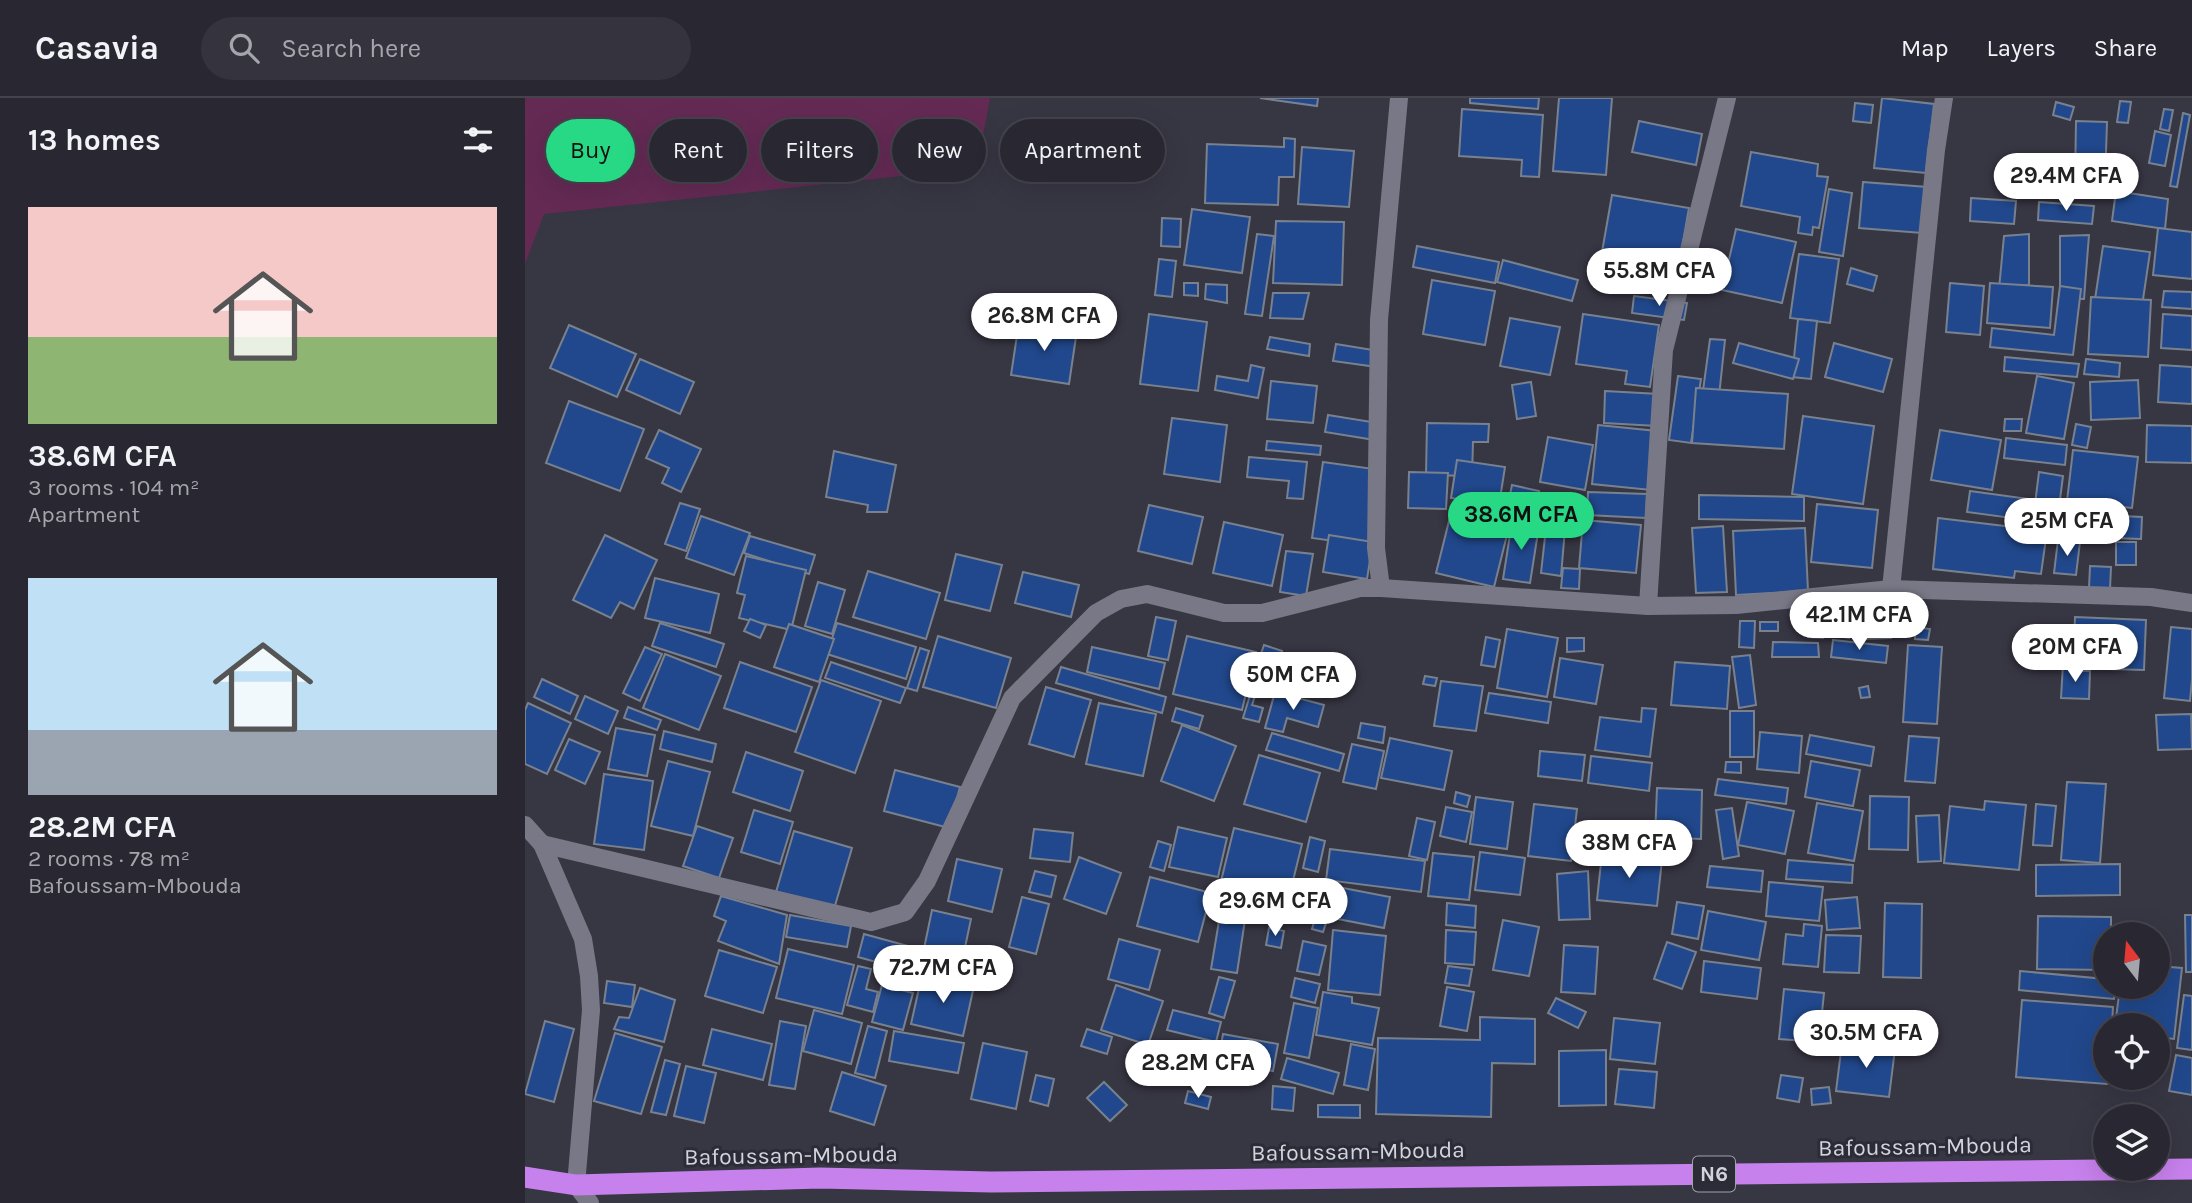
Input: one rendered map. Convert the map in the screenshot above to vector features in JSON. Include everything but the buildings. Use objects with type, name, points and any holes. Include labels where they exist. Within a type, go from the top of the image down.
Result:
[{"type":"highway","name":"Bafoussam-Mbouda","points":[[525,1177],[576,1185],[820,1178],[991,1182],[2192,1169]]},
{"type":"street","points":[[1381,588],[1376,548],[1379,320],[1399,98]]},
{"type":"street","points":[[1648,606],[1664,350],[1727,98]]},
{"type":"street","points":[[1891,589],[1936,150],[1944,98]]},
{"type":"street","points":[[542,844],[871,922],[905,912],[927,881],[1013,698],[1096,613],[1121,599],[1147,594],[1224,613],[1262,613],[1360,589],[1381,588],[1648,606],[1736,605],[1891,589],[2151,597],[2192,603]]},
{"type":"street","points":[[525,825],[542,844],[583,939],[591,1010],[576,1185],[590,1203]]},
{"type":"shaded area","points":[[525,98],[990,98],[986,120],[892,119],[892,177],[878,179],[878,119],[761,119],[761,182],[845,182],[544,214],[525,264]]}]
